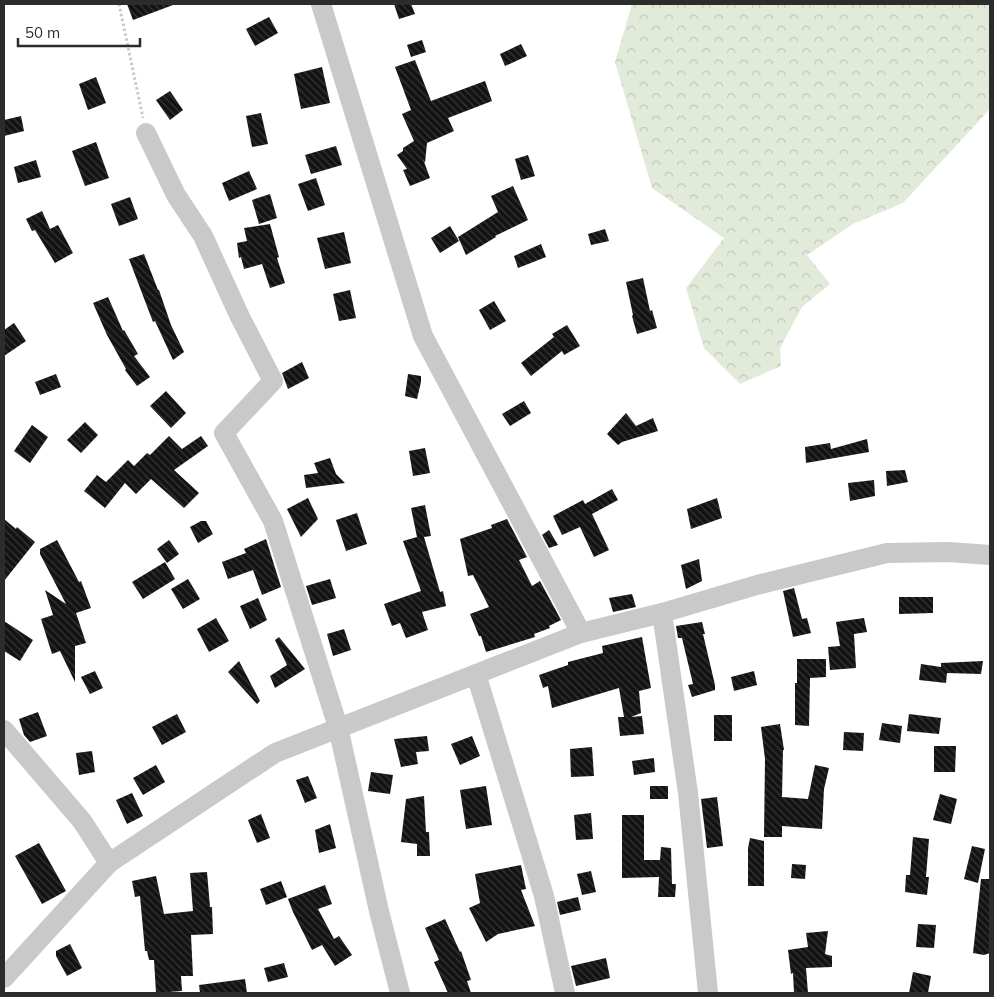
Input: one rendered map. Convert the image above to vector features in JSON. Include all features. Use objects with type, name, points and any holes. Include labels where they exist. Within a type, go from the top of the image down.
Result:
[{"type":"street","points":[[321,4],[423,336],[581,633]]},
{"type":"street","points":[[146,133],[176,195],[202,236],[273,381],[224,433],[273,521],[338,727],[379,911],[400,993]]},
{"type":"street","points":[[4,978],[109,863],[275,753],[581,633],[887,553],[949,552],[990,555]]},
{"type":"street","points":[[662,613],[688,793],[708,993]]},
{"type":"street","points":[[476,674],[544,896],[566,993]]},
{"type":"street","points":[[4,730],[82,821],[109,863]]},
{"type":"path","points":[[118,4],[146,133]]},
{"type":"green space","points":[[632,4],[990,4],[990,109],[903,203],[853,224],[807,255],[830,284],[802,307],[780,348],[781,366],[740,384],[704,348],[686,288],[724,238],[652,188],[615,62]]},
{"type":"building","points":[[127,4],[173,4],[173,5],[133,20]]},
{"type":"building","points":[[394,4],[411,4],[415,14],[399,19]]},
{"type":"building","points":[[269,17],[278,33],[255,46],[246,29]]},
{"type":"building","points":[[422,40],[426,52],[411,57],[407,45]]},
{"type":"building","points":[[521,44],[527,56],[505,66],[500,54]]},
{"type":"building","points":[[415,60],[431,101],[485,81],[492,101],[448,118],[454,131],[427,143],[425,163],[423,159],[430,178],[410,186],[403,170],[407,169],[397,155],[403,151],[403,148],[414,141],[402,114],[411,110],[395,67]]},
{"type":"building","points":[[322,67],[330,103],[301,109],[294,74]]},
{"type":"building","points":[[96,77],[106,103],[88,110],[79,84]]},
{"type":"building","points":[[170,91],[183,110],[170,120],[156,100]]},
{"type":"building","points":[[261,113],[268,144],[252,147],[246,116]]},
{"type":"building","points":[[21,116],[24,131],[4,136],[4,120]]},
{"type":"building","points":[[96,142],[109,178],[85,186],[72,151]]},
{"type":"building","points":[[336,146],[342,165],[311,174],[305,155]]},
{"type":"building","points":[[528,155],[535,176],[521,180],[515,159]]},
{"type":"building","points":[[36,160],[41,177],[18,183],[14,167]]},
{"type":"building","points":[[249,171],[257,189],[229,201],[222,183]]},
{"type":"building","points":[[316,178],[325,205],[308,211],[298,184]]},
{"type":"building","points":[[513,186],[528,220],[495,236],[466,255],[458,237],[498,212],[491,196]]},
{"type":"building","points":[[270,194],[277,218],[259,224],[252,200]]},
{"type":"building","points":[[130,197],[138,219],[119,226],[111,204]]},
{"type":"building","points":[[42,211],[50,229],[58,225],[73,253],[55,263],[35,230],[32,231],[26,219]]},
{"type":"building","points":[[270,224],[279,257],[277,258],[285,283],[270,288],[262,264],[244,269],[241,257],[239,258],[237,243],[247,241],[244,228]]},
{"type":"building","points":[[450,226],[459,241],[440,253],[431,238]]},
{"type":"building","points":[[605,229],[609,241],[591,245],[588,234]]},
{"type":"building","points":[[344,232],[351,263],[325,269],[317,238]]},
{"type":"building","points":[[541,244],[546,257],[518,268],[514,256]]},
{"type":"building","points":[[144,254],[171,325],[184,352],[173,360],[155,321],[153,322],[129,259]]},
{"type":"building","points":[[643,278],[650,311],[652,310],[657,328],[637,334],[626,282]]},
{"type":"building","points":[[350,290],[356,318],[339,321],[333,294]]},
{"type":"building","points":[[108,297],[123,331],[138,354],[134,356],[150,377],[137,386],[125,370],[93,303]]},
{"type":"building","points":[[494,301],[506,321],[490,330],[479,310]]},
{"type":"building","points":[[14,323],[26,341],[4,356],[4,330]]},
{"type":"building","points":[[567,325],[580,346],[564,355],[562,351],[531,376],[521,363],[554,337],[552,334]]},
{"type":"building","points":[[302,362],[309,378],[288,389],[282,373]]},
{"type":"building","points":[[56,374],[61,387],[40,395],[35,382]]},
{"type":"building","points":[[408,374],[421,376],[417,399],[405,396]]},
{"type":"building","points":[[166,391],[186,413],[171,428],[150,406]]},
{"type":"building","points":[[524,401],[531,413],[510,426],[502,414]]},
{"type":"building","points":[[626,413],[636,426],[653,418],[658,431],[622,442],[618,445],[607,434]]},
{"type":"building","points":[[85,422],[98,435],[81,453],[67,440]]},
{"type":"building","points":[[32,425],[48,437],[30,463],[14,451]]},
{"type":"building","points":[[169,436],[182,449],[201,436],[208,446],[174,470],[199,493],[184,508],[151,479],[136,494],[125,483],[105,508],[84,491],[97,475],[106,482],[128,460],[134,466],[147,453],[150,455]]},
{"type":"building","points":[[867,439],[869,452],[806,463],[805,447],[830,443],[831,449]]},
{"type":"building","points":[[425,448],[430,473],[413,476],[409,451]]},
{"type":"building","points":[[330,458],[336,474],[345,483],[306,488],[304,475],[318,473],[314,463]]},
{"type":"building","points":[[905,470],[908,482],[887,486],[886,471]]},
{"type":"building","points":[[874,480],[875,496],[850,501],[848,483]]},
{"type":"building","points":[[612,489],[618,500],[592,514],[609,550],[594,557],[580,527],[562,535],[553,516],[583,500],[585,504]]},
{"type":"building","points":[[308,498],[318,519],[301,537],[287,509]]},
{"type":"building","points":[[717,498],[722,518],[691,529],[687,509]]},
{"type":"building","points":[[425,505],[431,536],[424,537],[440,592],[443,591],[446,606],[422,612],[428,630],[406,638],[400,623],[392,626],[384,604],[421,591],[403,541],[417,537],[411,508]]},
{"type":"building","points":[[357,513],[367,544],[346,551],[336,520]]},
{"type":"building","points":[[4,519],[35,542],[4,581]]},
{"type":"building","points":[[507,519],[527,557],[519,560],[532,586],[540,581],[561,620],[549,626],[550,628],[534,634],[535,637],[486,652],[481,636],[479,636],[470,614],[489,607],[473,575],[468,576],[460,539],[492,528],[491,525]]},
{"type":"building","points":[[201,521],[206,521],[213,534],[198,543],[190,527]]},
{"type":"building","points":[[549,530],[558,545],[549,548],[542,535]]},
{"type":"building","points":[[266,539],[281,587],[262,595],[253,570],[228,579],[222,562],[246,553],[244,549]]},
{"type":"building","points":[[57,540],[79,582],[81,581],[91,608],[76,613],[86,643],[75,646],[75,682],[60,651],[52,654],[41,619],[53,615],[45,590],[66,604],[40,554],[40,549]]},
{"type":"building","points":[[169,540],[179,554],[167,563],[157,549]]},
{"type":"building","points":[[699,559],[702,581],[686,589],[681,565]]},
{"type":"building","points":[[165,562],[175,579],[143,599],[132,582]]},
{"type":"building","points":[[188,579],[200,599],[183,609],[171,589]]},
{"type":"building","points":[[330,579],[336,598],[312,605],[306,586]]},
{"type":"building","points":[[794,588],[802,619],[807,618],[811,633],[793,637],[783,591]]},
{"type":"building","points":[[632,594],[636,607],[613,612],[609,598]]},
{"type":"building","points":[[899,597],[933,597],[933,613],[899,614]]},
{"type":"building","points":[[258,598],[267,620],[250,629],[240,606]]},
{"type":"building","points":[[216,618],[229,641],[209,652],[197,629]]},
{"type":"building","points":[[864,618],[867,632],[854,634],[856,668],[830,670],[828,647],[840,646],[836,622]]},
{"type":"building","points":[[4,621],[33,640],[20,661],[4,651]]},
{"type":"building","points":[[702,622],[715,690],[692,697],[688,685],[693,684],[682,638],[678,638],[676,626]]},
{"type":"building","points":[[344,629],[351,650],[333,656],[327,634]]},
{"type":"building","points":[[279,637],[305,669],[275,688],[270,676],[287,665],[275,640]]},
{"type":"building","points":[[642,637],[651,688],[639,691],[641,713],[631,717],[642,716],[644,734],[620,736],[618,717],[624,717],[619,688],[552,708],[548,686],[543,688],[539,675],[568,665],[568,662],[603,653],[602,646]]},
{"type":"building","points":[[797,659],[826,659],[826,677],[810,678],[809,726],[795,725]]},
{"type":"building","points":[[239,661],[260,701],[257,704],[228,672]]},
{"type":"building","points":[[983,661],[981,674],[947,673],[946,683],[919,680],[921,664],[941,667],[941,663]]},
{"type":"building","points":[[95,671],[103,688],[90,694],[81,677]]},
{"type":"building","points":[[754,671],[757,685],[734,691],[731,677]]},
{"type":"building","points":[[38,712],[47,736],[30,742],[24,735],[19,719]]},
{"type":"building","points":[[177,714],[186,732],[162,745],[152,727]]},
{"type":"building","points":[[909,714],[941,718],[939,734],[907,731]]},
{"type":"building","points":[[714,715],[732,715],[732,741],[714,741]]},
{"type":"building","points":[[882,723],[902,726],[900,743],[879,740]]},
{"type":"building","points":[[780,724],[784,750],[782,797],[808,799],[815,765],[829,768],[824,789],[822,829],[782,826],[782,837],[764,837],[765,759],[761,727]]},
{"type":"building","points":[[844,732],[864,733],[863,751],[843,750]]},
{"type":"building","points":[[427,736],[429,751],[416,752],[418,764],[401,767],[394,739]]},
{"type":"building","points":[[472,736],[480,756],[460,765],[451,744]]},
{"type":"building","points":[[934,746],[956,746],[955,772],[934,772]]},
{"type":"building","points":[[592,747],[594,776],[571,777],[570,749]]},
{"type":"building","points":[[92,751],[95,772],[79,775],[76,753]]},
{"type":"building","points":[[654,758],[655,772],[634,775],[632,761]]},
{"type":"building","points":[[156,765],[165,782],[143,795],[133,778]]},
{"type":"building","points":[[371,772],[393,775],[390,794],[368,791]]},
{"type":"building","points":[[308,776],[317,798],[305,803],[296,780]]},
{"type":"building","points":[[486,786],[492,825],[466,829],[460,790]]},
{"type":"building","points":[[650,786],[668,786],[668,799],[650,799]]},
{"type":"building","points":[[132,793],[143,816],[127,824],[116,800]]},
{"type":"building","points":[[940,794],[957,799],[951,824],[933,820]]},
{"type":"building","points":[[424,796],[426,832],[429,832],[430,856],[417,856],[417,844],[401,842],[406,799]]},
{"type":"building","points":[[717,797],[723,846],[707,848],[701,799]]},
{"type":"building","points":[[591,813],[593,839],[576,840],[574,815]]},
{"type":"building","points":[[261,814],[270,838],[257,843],[248,820]]},
{"type":"building","points":[[622,815],[644,815],[644,860],[660,860],[661,847],[671,848],[672,884],[676,884],[675,897],[658,897],[659,877],[622,878]]},
{"type":"building","points":[[330,824],[336,848],[319,853],[315,830]]},
{"type":"building","points":[[913,837],[929,839],[926,877],[929,877],[927,895],[905,892],[906,875],[910,875]]},
{"type":"building","points":[[750,838],[764,841],[764,886],[748,886],[748,848]]},
{"type":"building","points":[[39,843],[66,891],[42,904],[15,856]]},
{"type":"building","points":[[972,846],[985,849],[978,883],[964,879]]},
{"type":"building","points":[[792,864],[806,865],[805,879],[791,878]]},
{"type":"building","points":[[521,865],[526,889],[521,890],[535,926],[498,934],[486,942],[469,908],[480,903],[475,874]]},
{"type":"building","points":[[591,871],[596,892],[582,895],[577,874]]},
{"type":"building","points":[[207,872],[210,907],[212,907],[213,934],[191,935],[193,976],[181,976],[182,991],[156,993],[154,960],[149,960],[147,951],[145,951],[140,896],[135,897],[132,881],[156,876],[164,914],[193,911],[190,873]]},
{"type":"building","points":[[981,879],[990,879],[990,953],[984,955],[973,953]]},
{"type":"building","points":[[281,881],[287,897],[266,905],[260,889]]},
{"type":"building","points":[[325,885],[332,904],[318,909],[334,939],[339,936],[352,955],[335,966],[322,945],[312,950],[288,899]]},
{"type":"building","points":[[578,897],[581,910],[560,915],[557,902]]},
{"type":"building","points":[[445,919],[461,951],[471,980],[467,981],[471,993],[448,993],[434,962],[439,960],[425,928]]},
{"type":"building","points":[[918,924],[936,925],[934,948],[916,947]]},
{"type":"building","points":[[828,931],[825,954],[832,956],[832,967],[806,968],[808,993],[794,993],[793,973],[791,974],[788,950],[808,947],[806,933]]},
{"type":"building","points":[[70,944],[82,968],[67,976],[56,956],[56,951]]},
{"type":"building","points":[[606,958],[610,978],[576,986],[571,966]]},
{"type":"building","points":[[284,963],[288,977],[268,982],[264,968]]},
{"type":"building","points":[[913,972],[931,976],[928,993],[909,993]]},
{"type":"building","points":[[245,979],[247,993],[200,993],[199,985]]}]
